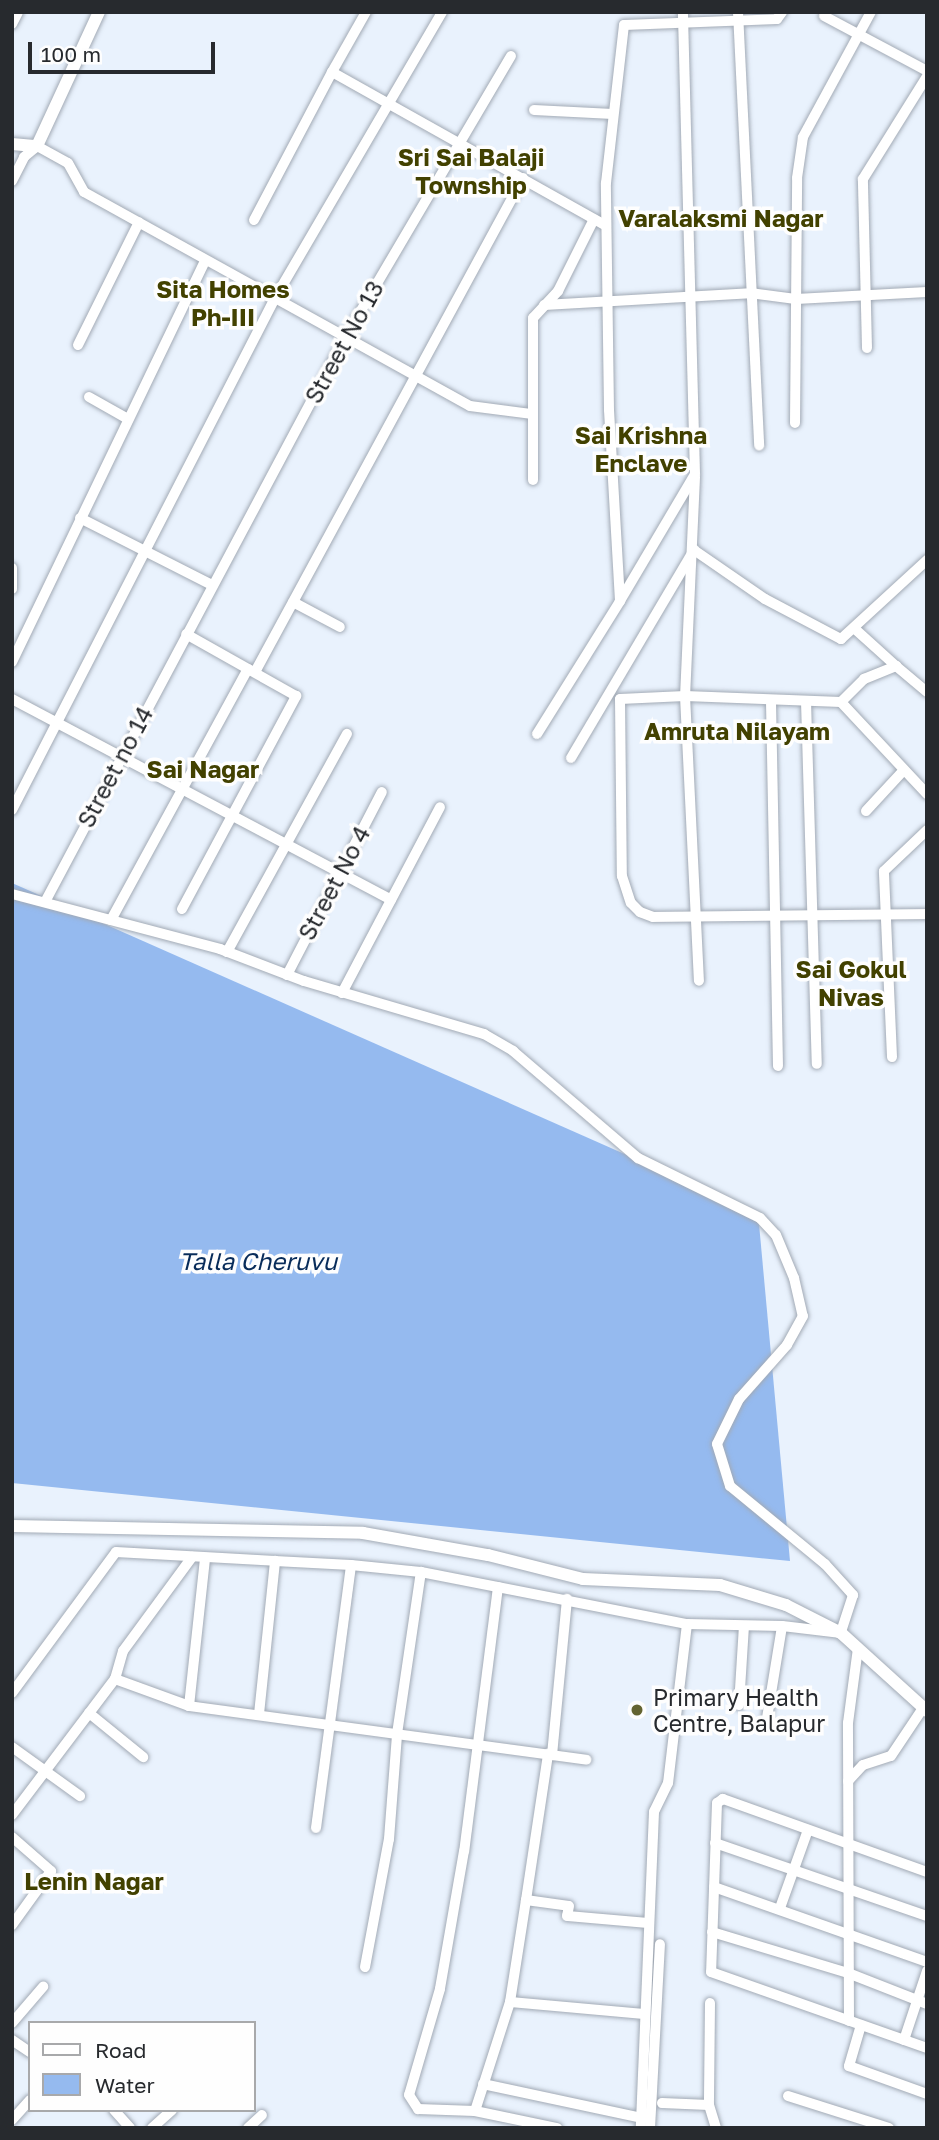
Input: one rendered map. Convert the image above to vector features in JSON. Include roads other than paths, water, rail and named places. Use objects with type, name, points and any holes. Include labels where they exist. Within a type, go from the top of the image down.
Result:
[{"type":"street","points":[[12,24],[18,12]]},
{"type":"street","points":[[12,181],[24,157],[37,146],[99,12]]},
{"type":"street","points":[[254,220],[366,12]]},
{"type":"street","points":[[12,810],[275,298],[442,12]]},
{"type":"street","points":[[683,12],[687,297],[695,474],[694,550],[685,696],[699,981]]},
{"type":"street","points":[[620,601],[606,226],[624,25],[683,25],[738,16],[777,19],[782,12]]},
{"type":"street","points":[[795,423],[797,178],[803,137],[871,12]]},
{"type":"street","points":[[738,16],[750,179],[750,293],[759,445]]},
{"type":"street","points":[[824,16],[927,74],[863,180],[867,348]]},
{"type":"street","name":"Street No 13","points":[[186,634],[346,336],[511,56]]},
{"type":"street","points":[[332,72],[606,226]]},
{"type":"street","points":[[534,110],[614,114]]},
{"type":"street","points":[[12,144],[37,146],[68,163],[84,192],[205,261],[416,373],[470,406],[532,414]]},
{"type":"street","points":[[111,920],[183,789],[293,602],[523,178]]},
{"type":"street","points":[[533,480],[533,318],[558,291],[594,219]]},
{"type":"street","points":[[78,345],[139,222]]},
{"type":"street","points":[[12,662],[205,261]]},
{"type":"street","points":[[544,305],[607,299],[750,293],[796,299],[927,292]]},
{"type":"street","points":[[89,397],[128,419]]},
{"type":"street","points":[[537,734],[695,474]]},
{"type":"street","points":[[80,518],[212,585]]},
{"type":"street","points":[[694,550],[765,598],[837,638],[846,638],[924,568]]},
{"type":"street","points":[[571,758],[694,550]]},
{"type":"street","points":[[12,568],[12,589]]},
{"type":"street","points":[[293,602],[340,627]]},
{"type":"street","points":[[855,629],[927,692]]},
{"type":"street","points":[[181,909],[296,695],[186,634]]},
{"type":"street","name":"Street no 14","points":[[45,902],[186,634]]},
{"type":"street","points":[[896,666],[864,679],[841,702],[771,702],[685,696],[620,699],[622,876],[631,902],[640,912],[653,917],[696,915],[775,918],[927,914]]},
{"type":"street","points":[[12,699],[391,900]]},
{"type":"street","points":[[806,701],[817,1064]]},
{"type":"street","points":[[771,702],[778,1066]]},
{"type":"street","points":[[841,702],[902,772],[927,794]]},
{"type":"street","points":[[227,952],[347,734]]},
{"type":"street","points":[[866,811],[902,772]]},
{"type":"street","name":"Street No 4","points":[[287,975],[382,792]]},
{"type":"street","points":[[342,993],[440,807]]},
{"type":"street","points":[[891,1057],[884,871],[927,830]]},
{"type":"street","points":[[12,894],[227,952],[342,993],[484,1034],[513,1051],[638,1158],[760,1218],[776,1235],[794,1278],[803,1316],[787,1345],[739,1399],[717,1444],[730,1486],[825,1564],[853,1595],[841,1633]]},
{"type":"street","points":[[12,1526],[363,1533],[583,1578],[720,1585],[786,1605],[841,1633],[925,1709],[891,1756],[863,1765],[848,1781]]},
{"type":"street","points":[[12,1693],[116,1552],[351,1565],[421,1572],[687,1624],[782,1626],[841,1633]]},
{"type":"street","points":[[12,1815],[115,1679],[123,1651],[192,1557]]},
{"type":"street","points":[[189,1706],[205,1558]]},
{"type":"street","points":[[259,1714],[275,1561]]},
{"type":"street","points":[[316,1828],[332,1725],[351,1565]]},
{"type":"street","points":[[365,1967],[389,1839],[397,1734],[421,1572]]},
{"type":"street","points":[[499,1587],[440,1989],[409,2095],[418,2109],[475,2111],[557,2128]]},
{"type":"street","points":[[475,2111],[510,2002],[550,1754],[567,1599]]},
{"type":"street","points":[[484,2084],[641,2123],[654,1812],[668,1783],[687,1624]]},
{"type":"street","points":[[739,1705],[744,1626]]},
{"type":"street","points":[[767,1717],[782,1626]]},
{"type":"street","points":[[849,2021],[851,1889],[848,1844],[848,1723],[858,1648]]},
{"type":"street","points":[[115,1679],[189,1706],[586,1760]]},
{"type":"street","points":[[89,1713],[143,1757]]},
{"type":"street","points":[[12,1747],[80,1796]]},
{"type":"street","points":[[927,1872],[723,1799],[716,1807],[710,1969],[715,1975],[927,2048]]},
{"type":"street","points":[[780,1908],[808,1830]]},
{"type":"street","points":[[12,1837],[51,1871],[12,1924]]},
{"type":"street","points":[[715,1843],[927,1916]]},
{"type":"street","points":[[714,1887],[780,1908],[927,1962]]},
{"type":"street","points":[[527,1900],[569,1906],[567,1916],[649,1923]]},
{"type":"street","points":[[712,1932],[848,1973],[922,2002]]},
{"type":"street","points":[[650,2128],[660,1944]]},
{"type":"street","points":[[904,2040],[922,2002],[927,1971]]},
{"type":"street","points":[[12,2023],[43,1987]]},
{"type":"street","points":[[510,2002],[644,2014]]},
{"type":"street","points":[[710,2003],[709,2105],[716,2128]]},
{"type":"street","points":[[861,2025],[849,2066],[927,2094]]},
{"type":"street","points":[[12,2040],[28,2051]]},
{"type":"street","points":[[788,2096],[855,2123],[888,2128]]},
{"type":"street","points":[[12,2120],[28,2102]]},
{"type":"street","points":[[662,2103],[709,2105]]},
{"type":"street","points":[[116,2112],[130,2128]]},
{"type":"street","points":[[152,2128],[170,2112]]},
{"type":"street","points":[[248,2128],[262,2115]]},
{"type":"water","name":"Talla Cheruvu","points":[[12,883],[758,1213],[790,1561],[12,1483]]},
{"type":"place","name":"Primary Health Centre, Balapur","points":[[637,1710]]},
{"type":"district","name":"Sri Sai Balaji Township","points":[[471,171]]},
{"type":"district","name":"Varalaksmi Nagar","points":[[721,218]]},
{"type":"district","name":"Sita Homes Ph-III","points":[[223,303]]},
{"type":"district","name":"Sai Krishna Enclave","points":[[641,449]]},
{"type":"district","name":"Amruta Nilayam","points":[[737,731]]},
{"type":"district","name":"Sai Nagar","points":[[203,769]]},
{"type":"district","name":"Sai Gokul Nivas","points":[[851,983]]},
{"type":"district","name":"Lenin Nagar","points":[[94,1881]]}]
